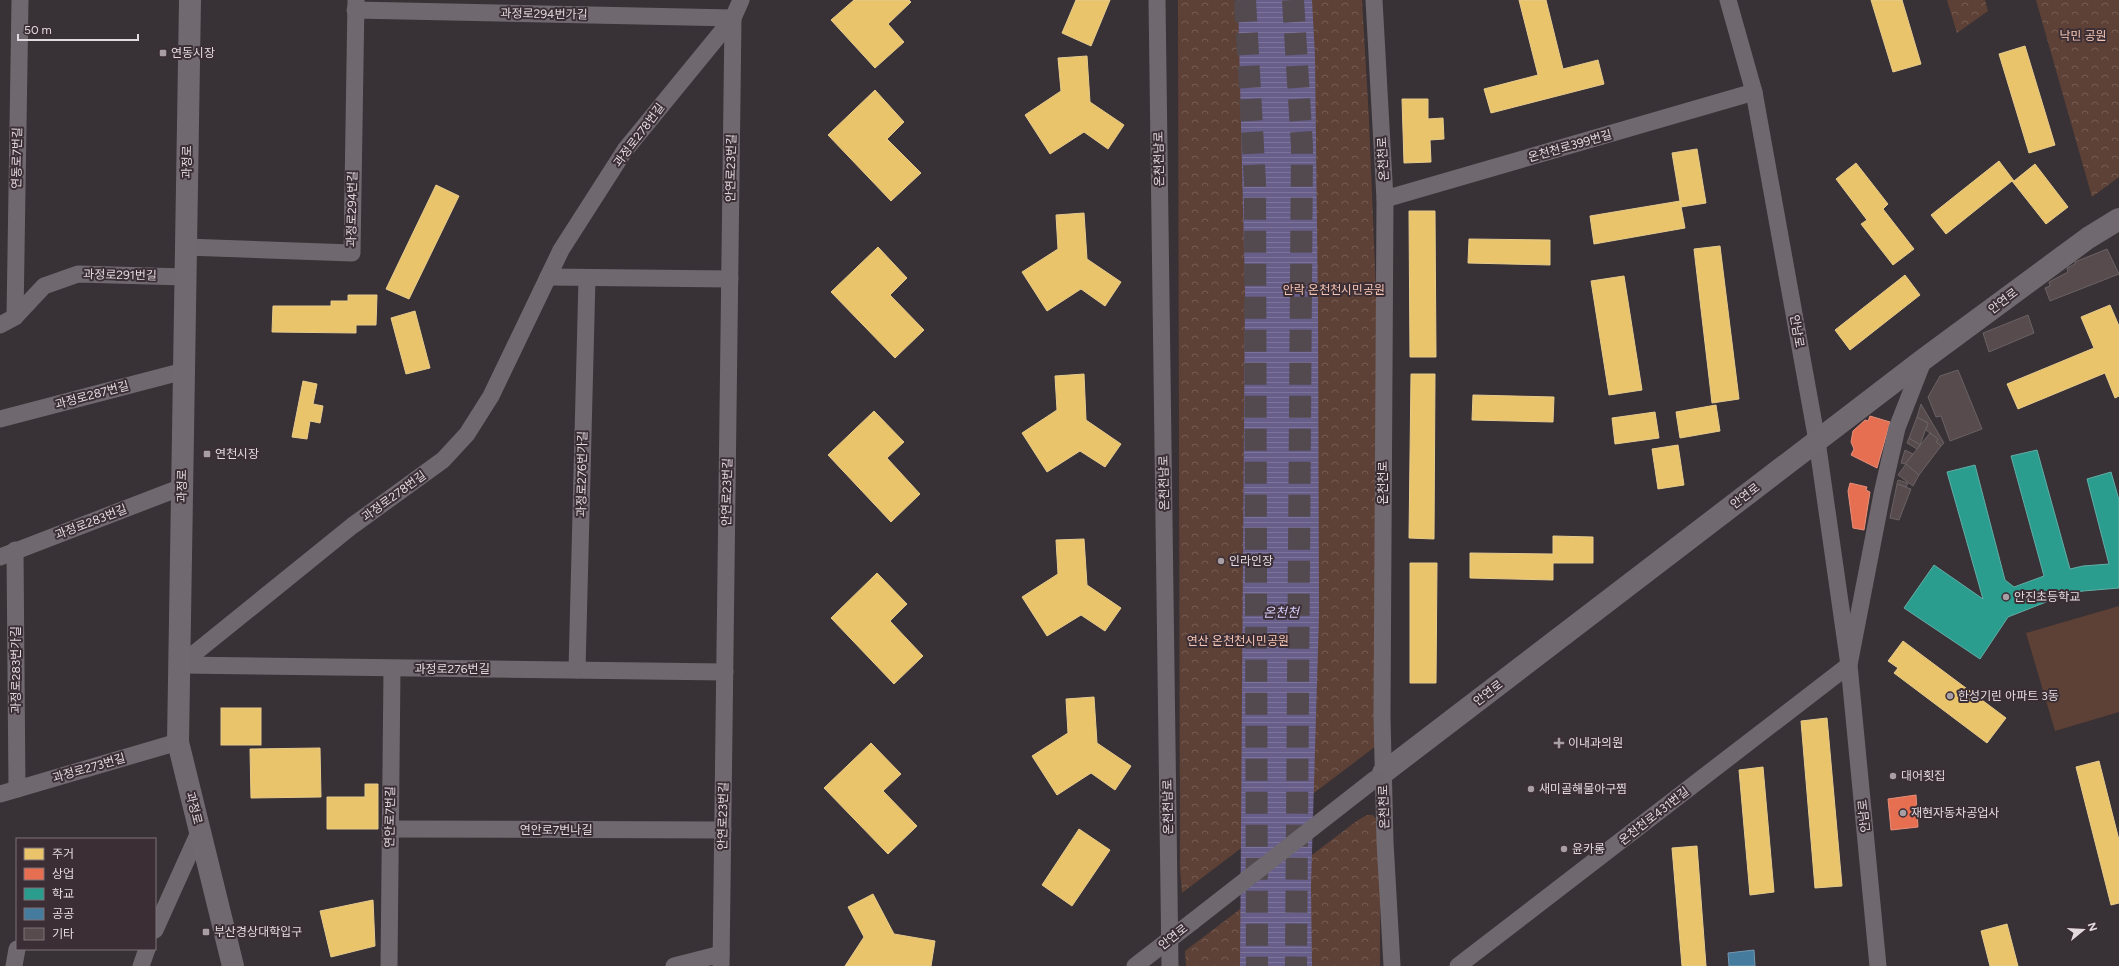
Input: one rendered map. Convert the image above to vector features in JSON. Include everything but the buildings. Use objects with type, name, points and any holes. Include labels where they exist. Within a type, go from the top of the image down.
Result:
[{"type":"main road","name":"과정로","points":[[190,0],[178,742],[233,966]]},
{"type":"main road","name":"안연로","points":[[1379,776],[1924,359],[2116,217]]},
{"type":"street","name":"연동로7번길","points":[[7,321],[20,0]]},
{"type":"street","name":"과정로278번길","points":[[180,665],[352,526],[443,460],[467,434],[490,396],[561,250],[625,150],[733,18],[741,0]]},
{"type":"street","name":"온천천남로","points":[[1157,0],[1170,966]]},
{"type":"street","name":"온천천로","points":[[1374,0],[1385,199],[1379,776],[1392,966]]},
{"type":"street","name":"안남로","points":[[1728,0],[1754,92],[1817,441],[1849,666],[1878,966]]},
{"type":"street","name":"과정로294번길","points":[[186,247],[352,253],[355,5]]},
{"type":"street","name":"과정로294번가길","points":[[355,5],[733,18]]},
{"type":"street","name":"안연로23번길","points":[[721,960],[733,18]]},
{"type":"street","name":"온천천로399번길","points":[[1385,199],[1754,92]]},
{"type":"street","name":"과정로291번길","points":[[7,321],[44,286],[78,274],[185,277]]},
{"type":"street","points":[[548,277],[730,279]]},
{"type":"street","name":"과정로276번가길","points":[[577,670],[587,278]]},
{"type":"street","name":"안남로","points":[[1849,666],[1882,494],[1897,428],[1924,359]]},
{"type":"street","name":"과정로287번길","points":[[0,419],[184,372]]},
{"type":"street","name":"과정로283번길","points":[[8,553],[182,487]]},
{"type":"street","name":"과정로283번가길","points":[[8,553],[17,789]]},
{"type":"street","name":"과정로276번길","points":[[180,665],[392,669],[725,672]]},
{"type":"street","name":"온천천로431번길","points":[[1458,966],[1849,666]]},
{"type":"street","name":"연안로7번길","points":[[389,966],[392,669]]},
{"type":"street","name":"과정로273번길","points":[[0,794],[178,742]]},
{"type":"street","name":"안연로","points":[[1135,966],[1379,776]]},
{"type":"street","name":"연안로7번나길","points":[[390,829],[723,830]]},
{"type":"street","points":[[156,928],[200,830]]},
{"type":"street","points":[[14,966],[17,950]]},
{"type":"street","points":[[141,966],[147,950]]},
{"type":"street","points":[[674,966],[721,960]]},
{"type":"green space","name":"연산 온천천시민공원","points":[[1178,0],[1362,0],[1369,120],[1376,293],[1376,746],[1182,893],[1180,869]]},
{"type":"green space","points":[[1947,0],[1985,0],[1988,11],[1957,33]]},
{"type":"green space","name":"낙민 공원","points":[[2036,0],[2119,0],[2119,177],[2092,197]]},
{"type":"green space","points":[[2119,606],[2119,712],[2055,731],[2026,633]]},
{"type":"green space","points":[[1367,815],[1373,815],[1378,821],[1380,877],[1380,966],[1186,966],[1185,951],[1358,820]]},
{"type":"water","name":"온천천","points":[[1238,0],[1312,0],[1315,56],[1318,311],[1319,614],[1311,886],[1312,966],[1240,966],[1245,289]]},
{"type":"tunnel","points":[[1245,0],[1255,183],[1257,966]]},
{"type":"tunnel","points":[[1293,0],[1302,146],[1296,966]]},
{"type":"place","name":"연동시장","points":[[163,53]]},
{"type":"place","name":"연천시장","points":[[207,454]]},
{"type":"place","name":"인라인장","points":[[1221,561]]},
{"type":"place","name":"안진초등학교","points":[[2006,597]]},
{"type":"place","name":"한성기린 아파트 3동","points":[[1950,696]]},
{"type":"place","name":"이내과의원","points":[[1559,743]]},
{"type":"place","name":"대어횟집","points":[[1893,776]]},
{"type":"place","name":"새미골해물아구찜","points":[[1531,789]]},
{"type":"place","name":"재현자동차공업사","points":[[1903,813]]},
{"type":"place","name":"윤카롱","points":[[1564,849]]},
{"type":"place","name":"부산경상대학입구","points":[[206,932]]},
{"type":"park label","name":"안락 온천천시민공원","points":[[1334,290]]}]
